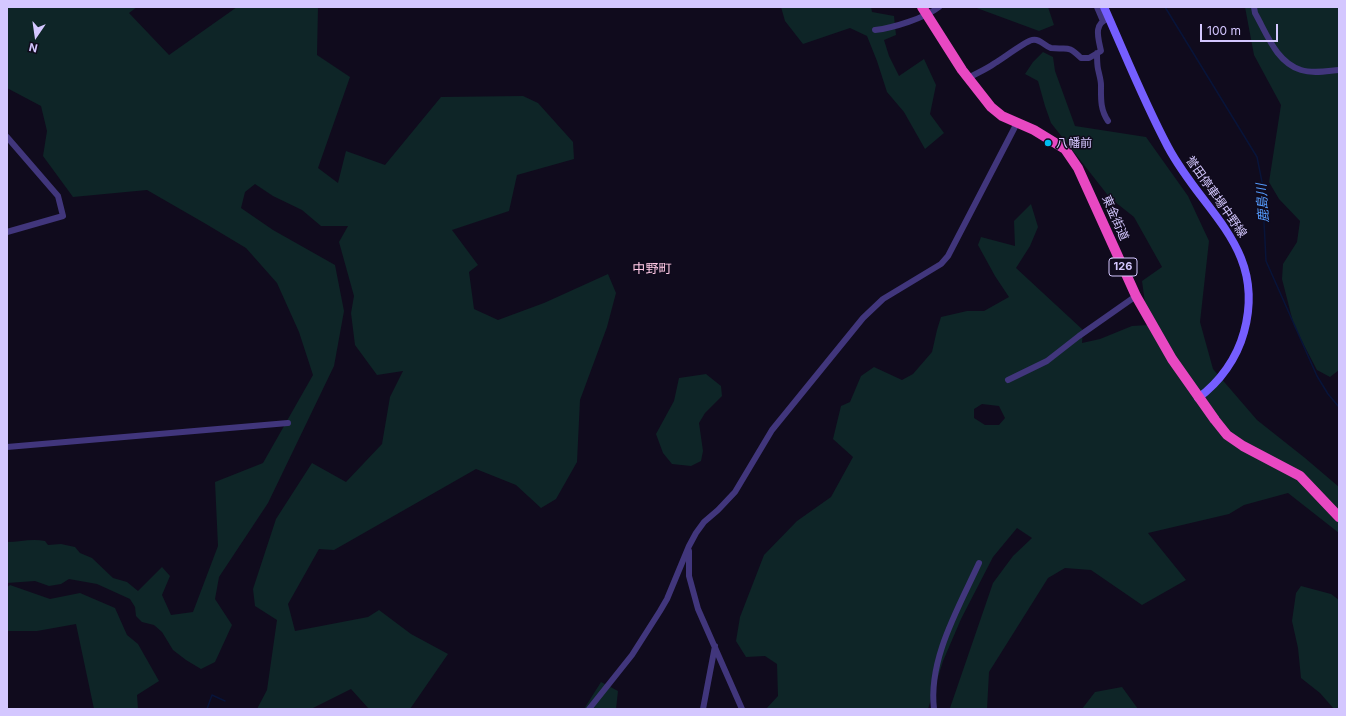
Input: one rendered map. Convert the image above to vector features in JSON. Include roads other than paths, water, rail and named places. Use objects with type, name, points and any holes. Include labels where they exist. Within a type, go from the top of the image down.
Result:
[{"type":"highway","name":"東金街道","points":[[928,10],[968,78],[991,107],[1002,116],[1045,136],[1065,149],[1078,168],[1136,296],[1172,359],[1198,398],[1227,435],[1243,446],[1300,476],[1339,517]]},
{"type":"main road","name":"誉田停車場中野線","points":[[1104,7],[1106,20],[1168,148],[1190,183],[1215,213],[1238,250],[1246,272],[1249,296],[1248,317],[1242,340],[1230,366],[1211,388],[1198,398]]},
{"type":"street","points":[[875,30],[895,27],[928,10],[939,7]]},
{"type":"street","points":[[968,78],[995,64],[1031,40],[1040,41],[1046,46],[1052,48],[1068,47],[1074,50],[1081,58],[1088,58],[1101,51],[1098,30],[1099,24],[1106,20],[1097,7]]},
{"type":"street","points":[[1254,7],[1255,13],[1273,45],[1281,58],[1286,62],[1302,70],[1316,72],[1339,70]]},
{"type":"street","points":[[1097,53],[1097,68],[1101,84],[1100,89],[1102,108],[1108,121]]},
{"type":"street","points":[[589,709],[632,655],[660,611],[667,599],[689,546],[704,522],[735,492],[772,430],[863,318],[883,299],[941,264],[948,256],[1017,123]]},
{"type":"street","points":[[7,136],[58,196],[63,216],[7,232]]},
{"type":"street","points":[[1008,380],[1047,361],[1079,336],[1136,296]]},
{"type":"street","points":[[7,447],[288,423]]},
{"type":"street","points":[[689,546],[688,576],[698,609],[742,709]]},
{"type":"street","points":[[934,709],[933,683],[939,656],[954,616],[979,562]]},
{"type":"street","points":[[703,709],[715,646]]},
{"type":"waterway","name":"鹿島川","points":[[1165,7],[1257,157],[1262,182],[1266,261],[1317,376],[1328,394],[1339,407]]},
{"type":"waterway","points":[[207,709],[212,695],[225,701]]},
{"type":"place","name":"八幡前","points":[[1048,143]]},
{"type":"district","name":"中野町","points":[[652,269]]}]
